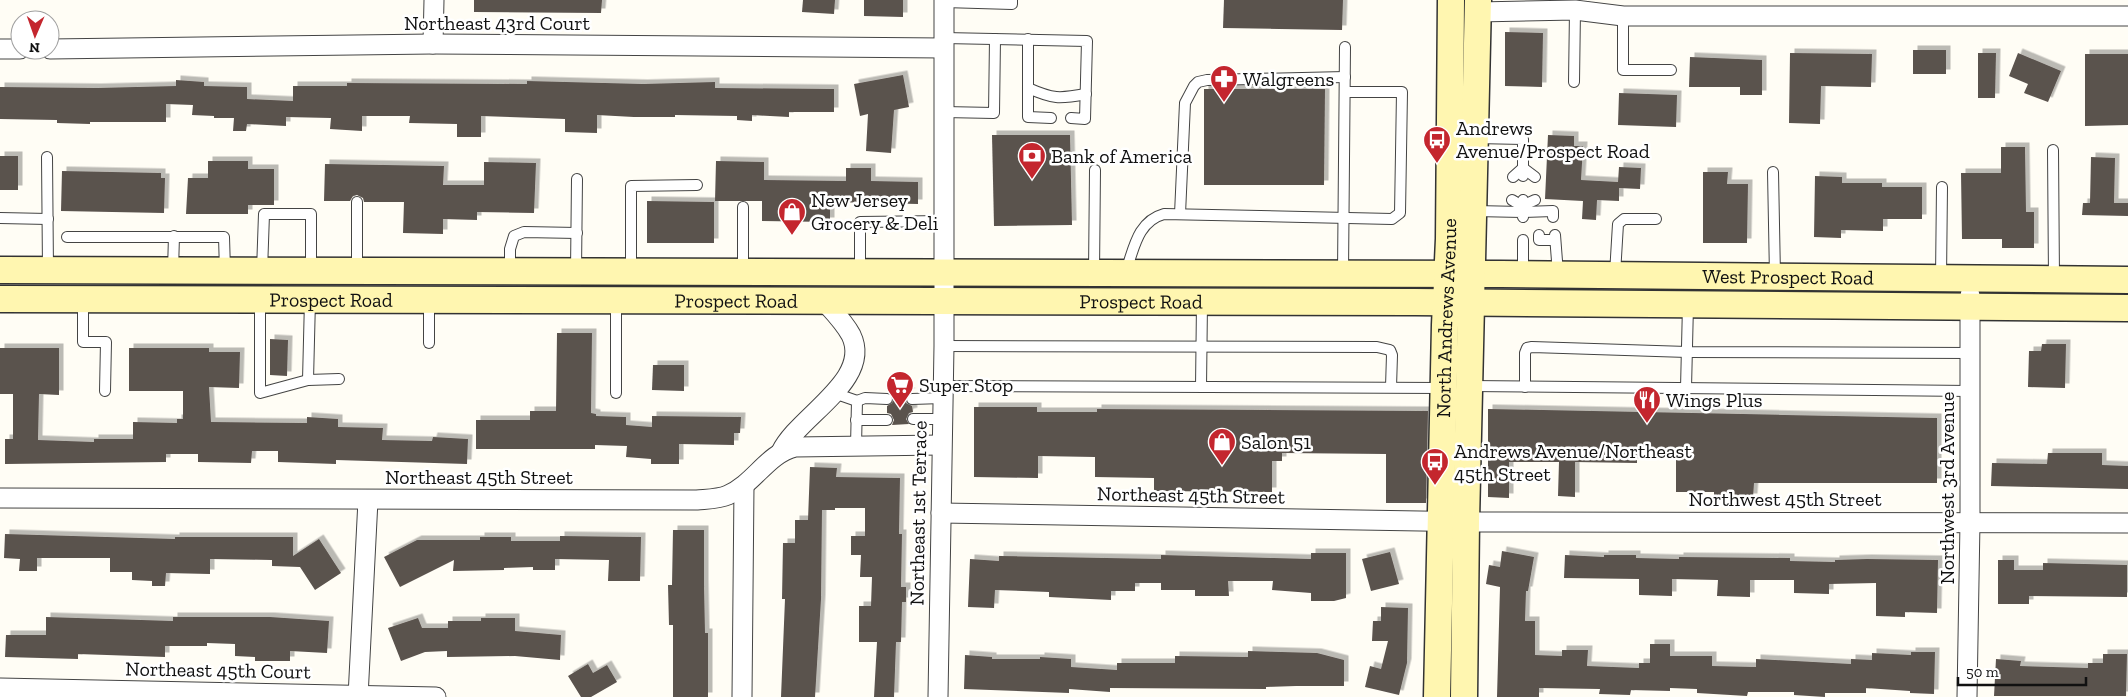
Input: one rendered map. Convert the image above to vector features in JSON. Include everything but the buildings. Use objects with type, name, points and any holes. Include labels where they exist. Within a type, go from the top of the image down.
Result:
[{"type":"main road","name":"North Andrews Avenue","points":[[1451,0],[1444,388],[1464,697]]},
{"type":"main road","name":"North Andrews Avenue","points":[[1437,697],[1454,521],[1470,386],[1478,6]]},
{"type":"main road","name":"Prospect Road","points":[[0,270],[1447,274]]},
{"type":"main road","points":[[428,272],[429,300]]},
{"type":"main road","name":"West Prospect Road","points":[[1447,274],[2128,280]]},
{"type":"main road","name":"Prospect Road","points":[[0,299],[1472,302]]},
{"type":"main road","name":"West Prospect Road","points":[[1472,302],[2128,308]]},
{"type":"street","points":[[433,44],[434,0]]},
{"type":"street","name":"Northeast 1st Terrace","points":[[938,697],[944,346],[944,1]]},
{"type":"street","points":[[1478,6],[1575,10],[1623,16],[2128,16]]},
{"type":"street","name":"Northeast 43rd Court","points":[[60,49],[433,44],[943,43]]},
{"type":"street","name":"Northwest 3rd Avenue","points":[[1967,697],[1970,522],[1970,279]]},
{"type":"street","points":[[781,452],[793,433],[834,393],[848,375],[855,351],[848,330],[824,301]]},
{"type":"street","name":"Northeast 45th Street","points":[[0,498],[697,500],[719,498],[744,486],[781,452],[803,446],[941,445]]},
{"type":"street","points":[[742,697],[744,486]]},
{"type":"street","points":[[358,696],[368,500]]},
{"type":"street","name":"Northeast 45th Street","points":[[940,514],[1454,521]]},
{"type":"street","name":"Northwest 45th Street","points":[[1454,521],[2128,523]]},
{"type":"street","name":"Northeast 45th Court","points":[[0,688],[170,695],[436,697]]},
{"type":"lane","points":[[944,1],[1012,4],[1012,0]]},
{"type":"lane","points":[[1574,82],[1575,10]]},
{"type":"lane","points":[[1623,16],[1623,70],[1671,70]]},
{"type":"lane","points":[[943,43],[995,39],[1087,40],[1085,119],[1071,118]]},
{"type":"lane","points":[[944,112],[994,113],[995,39]]},
{"type":"lane","points":[[1028,39],[1028,117],[1051,118]]},
{"type":"lane","points":[[1343,274],[1345,47]]},
{"type":"lane","points":[[1180,214],[1186,104],[1194,86],[1198,82],[1207,80],[1345,77]]},
{"type":"lane","points":[[1028,88],[1049,97],[1070,97],[1086,94]]},
{"type":"lane","points":[[1125,274],[1141,229],[1154,216],[1180,214],[1392,219],[1400,213],[1402,92],[1345,92]]},
{"type":"lane","points":[[1476,138],[1523,139],[1520,174],[1535,178]]},
{"type":"lane","points":[[2052,150],[2054,280]]},
{"type":"lane","points":[[47,157],[48,271]]},
{"type":"lane","points":[[1094,273],[1095,170]]},
{"type":"lane","points":[[1773,172],[1775,276]]},
{"type":"lane","points":[[576,272],[578,179]]},
{"type":"lane","points":[[631,272],[631,186],[697,185]]},
{"type":"lane","points":[[1941,279],[1942,187]]},
{"type":"lane","points":[[1475,211],[1520,207],[1535,200]]},
{"type":"lane","points":[[357,202],[357,272]]},
{"type":"lane","points":[[743,207],[743,272]]},
{"type":"lane","points":[[1520,207],[1538,214],[1553,211],[1554,217]]},
{"type":"lane","points":[[262,271],[264,214],[311,214],[311,271]]},
{"type":"lane","points":[[0,218],[48,219]]},
{"type":"lane","points":[[1615,275],[1618,224],[1624,219],[1656,218]]},
{"type":"lane","points":[[860,273],[860,222],[944,221]]},
{"type":"lane","points":[[510,272],[510,249],[514,236],[524,232],[577,233]]},
{"type":"lane","points":[[173,271],[174,236]]},
{"type":"lane","points":[[67,237],[224,237],[225,271]]},
{"type":"lane","points":[[1523,274],[1523,237],[1555,238],[1558,275]]},
{"type":"lane","points":[[83,299],[83,342],[106,342],[105,391]]},
{"type":"lane","points":[[260,299],[260,392],[308,380],[339,379]]},
{"type":"lane","points":[[308,380],[310,299]]},
{"type":"lane","points":[[429,300],[429,343]]},
{"type":"lane","points":[[616,300],[616,393]]},
{"type":"lane","points":[[1201,387],[1202,301]]},
{"type":"lane","points":[[1686,388],[1688,304]]},
{"type":"lane","points":[[944,346],[1377,347],[1390,350],[1392,355],[1391,388]]},
{"type":"lane","points":[[1524,387],[1525,353],[1527,348],[1532,347],[1687,352],[1970,353]]},
{"type":"lane","points":[[1470,386],[1970,391]]},
{"type":"lane","points":[[912,398],[942,392],[1201,387],[1444,388]]},
{"type":"lane","points":[[834,393],[856,401],[864,398],[887,398]]},
{"type":"lane","points":[[856,401],[856,446]]},
{"type":"lane","points":[[913,419],[942,419]]},
{"type":"lane","points":[[856,420],[887,420]]},
{"type":"place","name":"Walgreens","points":[[1224,103]]},
{"type":"place","name":"Andrews Avenue/Prospect Road","points":[[1437,164]]},
{"type":"place","name":"Bank of America","points":[[1032,180]]},
{"type":"place","name":"New Jersey Grocery & Deli","points":[[792,236]]},
{"type":"place","name":"Super Stop","points":[[900,409]]},
{"type":"place","name":"Wings Plus","points":[[1647,424]]},
{"type":"place","name":"Salon 51","points":[[1222,466]]},
{"type":"place","name":"Andrews Avenue/Northeast 45th Street","points":[[1435,486]]}]
